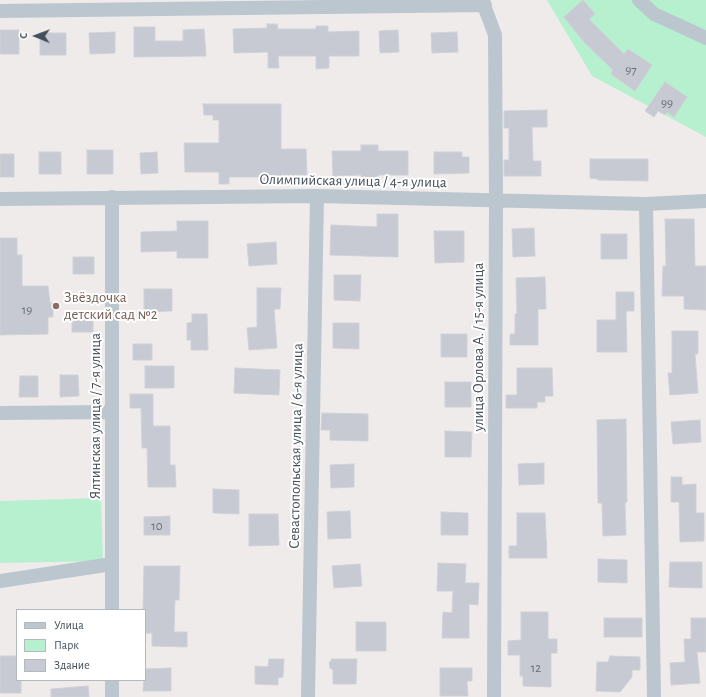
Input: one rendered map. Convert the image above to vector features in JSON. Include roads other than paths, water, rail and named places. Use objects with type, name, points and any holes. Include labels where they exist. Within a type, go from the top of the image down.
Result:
[{"type":"street","points":[[639,0],[654,14],[706,38]]},
{"type":"street","points":[[0,11],[484,3]]},
{"type":"street","name":"улица Орлова А. / 15-я улица","points":[[484,3],[494,35],[496,201],[494,697]]},
{"type":"street","name":"Олимпийская улица / 4-я улица","points":[[0,199],[317,196],[646,204],[706,201]]},
{"type":"street","name":"Севастопольская улица / 6-я улица","points":[[308,697],[317,196]]},
{"type":"street","name":"Ялтинская улица / 7-я улица","points":[[112,197],[112,609]]},
{"type":"street","points":[[646,204],[654,697]]},
{"type":"street","points":[[0,413],[112,412]]},
{"type":"street","points":[[0,581],[112,564]]},
{"type":"street","points":[[112,681],[112,697]]},
{"type":"place","name":"Звёздочка детский сад №2","points":[[56,306]]}]
